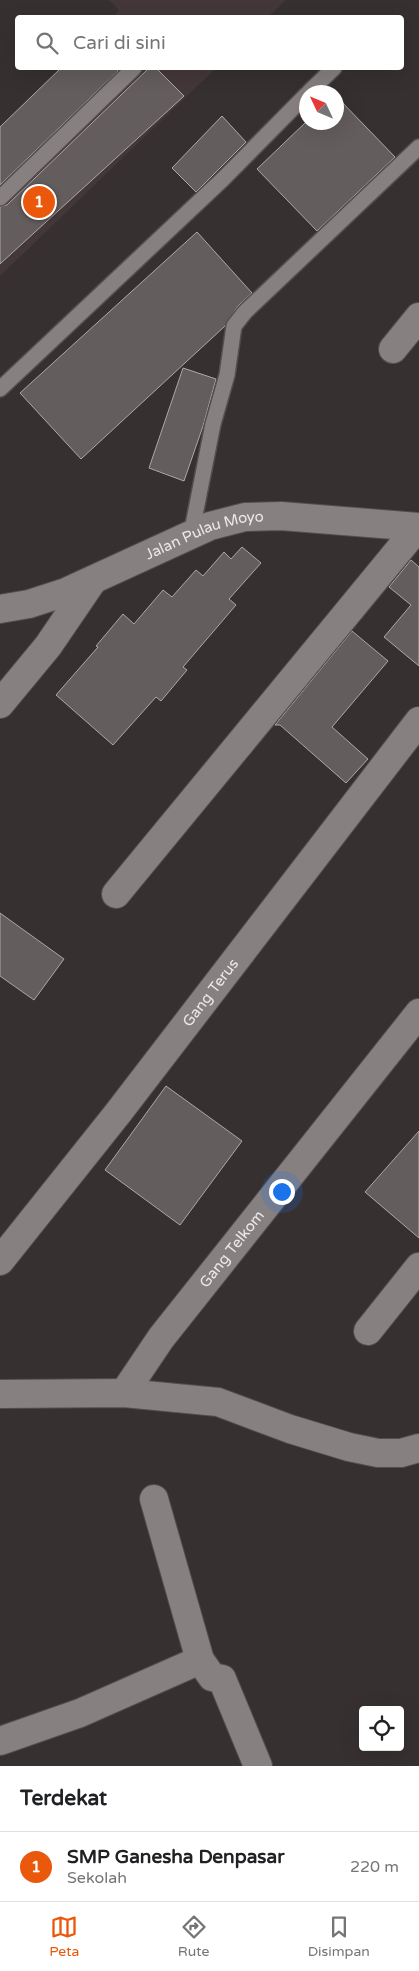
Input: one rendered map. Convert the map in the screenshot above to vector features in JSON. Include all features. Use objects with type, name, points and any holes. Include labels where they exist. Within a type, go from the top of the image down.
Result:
[{"type":"street","points":[[393,349],[419,317]]},
{"type":"street","name":"Jalan Pulau Moyo","points":[[0,609],[29,604],[66,592],[210,526],[245,518],[281,516],[418,527]]},
{"type":"street","points":[[116,894],[418,527]]},
{"type":"street","points":[[0,704],[48,646],[93,580]]},
{"type":"street","name":"Gang Terus","points":[[0,1261],[124,1105],[419,720]]},
{"type":"street","name":"Gang Telkom","points":[[124,1394],[167,1330],[419,1013]]},
{"type":"street","points":[[368,1331],[419,1267]]},
{"type":"street","points":[[0,1394],[124,1394],[218,1402],[290,1429],[349,1447],[378,1453],[401,1453],[419,1448]]},
{"type":"street","points":[[154,1499],[200,1660],[212,1677],[222,1680],[258,1766]]},
{"type":"street","points":[[0,1741],[80,1714],[200,1660]]},
{"type":"lane","points":[[0,198],[132,70]]},
{"type":"lane","points":[[317,85],[332,70]]},
{"type":"lane","points":[[0,390],[223,179],[299,103]]},
{"type":"lane","points":[[191,535],[213,424],[227,375],[234,326],[250,307],[419,147]]},
{"type":"shaded area","points":[[109,0],[286,0],[270,15],[115,15],[119,10]]},
{"type":"shaded area","points":[[59,70],[214,70],[0,276],[0,127]]},
{"type":"building","points":[[59,70],[118,71],[0,185],[0,127]]},
{"type":"building","points":[[147,70],[158,70],[184,96],[0,264],[0,207],[7,205]]},
{"type":"building","points":[[344,104],[395,157],[317,231],[257,169],[299,129],[344,130]]},
{"type":"building","points":[[222,116],[246,142],[196,192],[172,168]]},
{"type":"building","points":[[197,232],[252,293],[238,306],[225,326],[81,459],[20,393]]},
{"type":"building","points":[[183,368],[216,379],[203,426],[184,481],[149,468]]},
{"type":"building","points":[[242,547],[261,563],[229,599],[236,605],[183,667],[187,670],[161,701],[156,697],[113,745],[56,695],[98,647],[96,646],[123,614],[134,624],[163,590],[172,597],[196,570],[203,576],[224,552],[231,559]]},
{"type":"building","points":[[411,560],[419,567],[419,666],[384,637],[411,605],[389,587]]},
{"type":"building","points":[[352,631],[388,661],[332,727],[368,759],[346,783],[280,725],[275,725]]},
{"type":"building","points":[[0,913],[64,959],[34,1000],[0,976]]},
{"type":"building","points":[[166,1086],[242,1141],[180,1225],[105,1170]]},
{"type":"building","points":[[419,1131],[419,1238],[365,1192]]},
{"type":"place","name":"SMP Ganesha Denpasar","points":[[39,202]]}]
